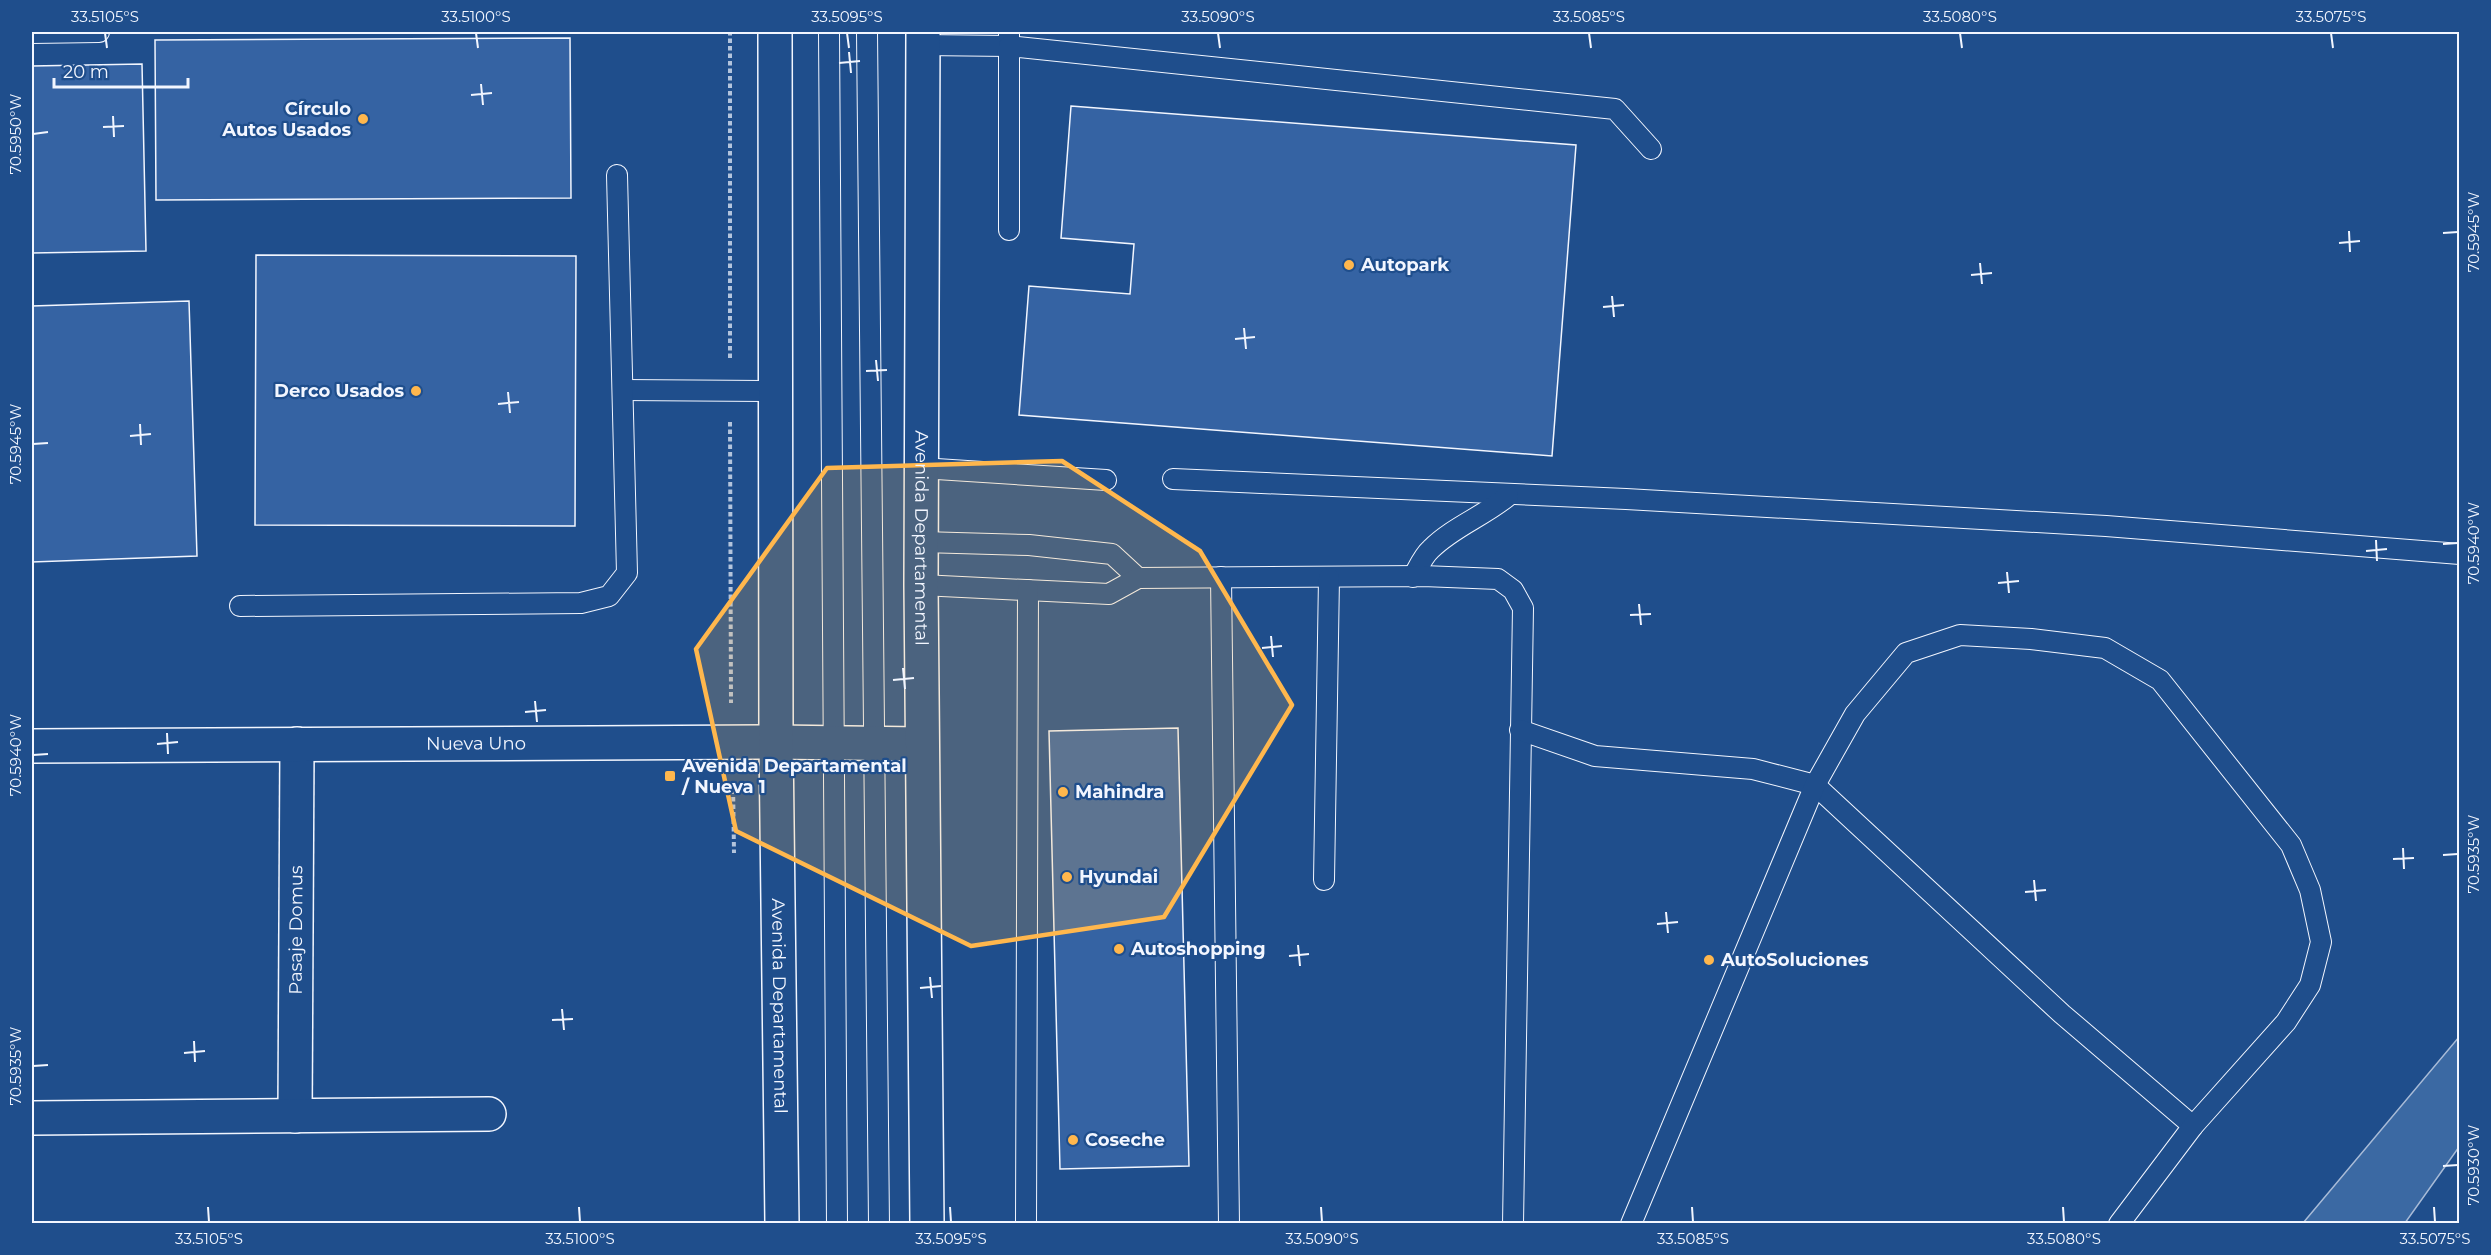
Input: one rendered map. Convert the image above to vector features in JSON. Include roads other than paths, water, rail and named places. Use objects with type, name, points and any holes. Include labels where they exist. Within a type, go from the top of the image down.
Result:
[{"type":"main road","name":"Avenida Departamental","points":[[775,32],[776,742],[782,1224]]},
{"type":"main road","name":"Avenida Departamental","points":[[923,38],[921,744],[927,1224]]},
{"type":"main road","name":"Nueva Uno","points":[[32,746],[732,742],[921,744]]},
{"type":"main road","name":"Pasaje Domus","points":[[295,1116],[297,744]]},
{"type":"main road","points":[[32,1118],[489,1114]]},
{"type":"lane","points":[[32,33],[99,32]]},
{"type":"lane","points":[[829,32],[837,1224]]},
{"type":"lane","points":[[867,32],[879,1224]]},
{"type":"lane","points":[[923,38],[1010,39],[1615,110],[1651,149]]},
{"type":"lane","points":[[1009,230],[1010,39]]},
{"type":"lane","points":[[240,606],[581,603],[609,596],[627,573],[617,175]]},
{"type":"lane","points":[[623,390],[776,391]]},
{"type":"lane","points":[[921,468],[1106,480]]},
{"type":"lane","points":[[1173,479],[1626,500],[2106,526],[2460,554]]},
{"type":"lane","points":[[1413,577],[1430,550],[1464,525],[1490,512],[1508,496]]},
{"type":"lane","points":[[922,542],[1029,545],[1112,554],[1138,578]]},
{"type":"lane","points":[[1221,577],[1229,1224]]},
{"type":"lane","points":[[921,585],[1109,594],[1138,578],[1413,577],[1498,579],[1513,590],[1523,608],[1514,1224]]},
{"type":"lane","points":[[1324,880],[1329,578]]},
{"type":"lane","points":[[1026,1224],[1028,590]]},
{"type":"lane","points":[[1631,1224],[1815,785],[1855,714],[1906,653],[1960,635],[2031,639],[2105,648],[2160,680],[2291,845],[2310,890],[2321,942],[2310,985],[2286,1022],[2193,1126],[2119,1224]]},
{"type":"lane","points":[[1520,730],[1596,756],[1753,769],[1815,785],[2062,1014],[2193,1126]]},
{"type":"water","points":[[2459,1037],[2459,1147],[2405,1223],[2303,1223]]},
{"type":"place","name":"Círculo Autos Usados","points":[[363,119]]},
{"type":"place","name":"Autopark","points":[[1349,265]]},
{"type":"place","name":"Derco Usados","points":[[416,391]]},
{"type":"place","name":"Avenida Departamental / Nueva 1","points":[[670,776]]},
{"type":"place","name":"Mahindra","points":[[1063,792]]},
{"type":"place","name":"Hyundai","points":[[1067,877]]},
{"type":"place","name":"Autoshopping","points":[[1119,949]]},
{"type":"place","name":"AutoSoluciones","points":[[1709,960]]},
{"type":"place","name":"Coseche","points":[[1073,1140]]}]
